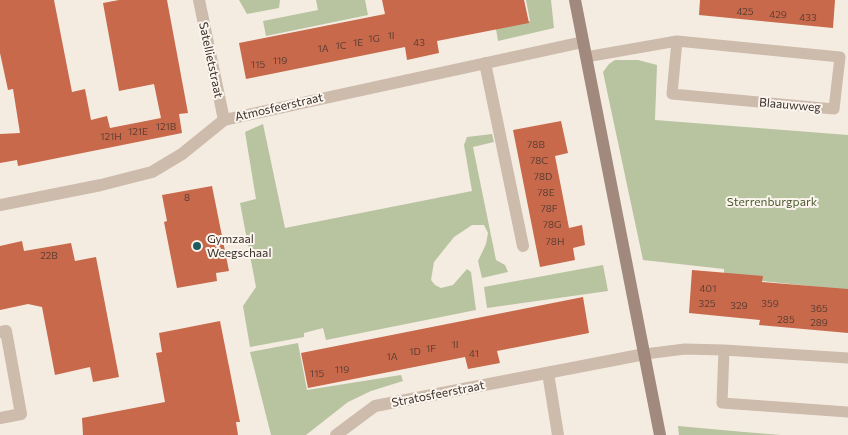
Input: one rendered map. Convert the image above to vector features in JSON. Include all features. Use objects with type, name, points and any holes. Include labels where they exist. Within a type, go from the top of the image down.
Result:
[{"type":"street","name":"Satellietstraat","points":[[199,0],[224,120]]},
{"type":"street","points":[[574,0],[660,435]]},
{"type":"street","name":"Atmosfeerstraat","points":[[0,205],[101,185],[152,172],[182,154],[224,120],[583,42]]},
{"type":"street","points":[[485,63],[523,246]]},
{"type":"street","points":[[0,332],[6,331],[21,414],[0,418]]},
{"type":"street","name":"Stratosfeerstraat","points":[[336,435],[375,406],[645,354]]},
{"type":"street","points":[[548,373],[558,435]]},
{"type":"lane","name":"Blaauwweg","points":[[586,57],[677,41],[840,57],[834,109],[672,94],[677,41]]},
{"type":"lane","points":[[645,354],[685,348],[848,358]]},
{"type":"lane","points":[[724,350],[722,403],[848,412]]},
{"type":"green space","points":[[239,0],[280,0],[279,8],[247,14]]},
{"type":"green space","points":[[316,0],[365,0],[368,15],[266,36],[263,21],[318,10]]},
{"type":"green space","points":[[526,0],[551,0],[554,28],[498,41],[496,29],[530,21]]},
{"type":"green space","name":"Sterrenburgpark","points":[[615,60],[638,60],[657,65],[655,120],[848,135],[848,290],[724,277],[724,269],[643,260],[603,72]]},
{"type":"green space","points":[[263,124],[285,228],[472,191],[464,145],[467,137],[492,134],[494,142],[473,147],[496,260],[505,265],[508,272],[482,278],[478,261],[486,244],[488,233],[484,225],[472,225],[454,237],[434,262],[431,280],[441,288],[453,285],[467,269],[471,272],[476,310],[326,340],[323,328],[304,333],[304,337],[250,347],[243,306],[256,287],[240,203],[256,199],[245,132]]},
{"type":"green space","points":[[603,265],[608,291],[487,308],[484,287]]},
{"type":"green space","points":[[298,343],[307,390],[401,375],[403,381],[371,391],[348,402],[306,435],[271,435],[250,352]]},
{"type":"green space","points":[[678,426],[744,432],[781,435],[679,435]]},
{"type":"building","points":[[0,0],[54,0],[72,92],[85,89],[91,120],[107,116],[110,128],[161,118],[154,84],[119,91],[103,3],[119,0],[167,0],[188,113],[179,114],[182,133],[18,166],[17,160],[0,163],[0,134],[20,133],[13,89],[8,90],[0,53]]},
{"type":"building","points":[[382,0],[524,0],[529,23],[437,41],[439,53],[407,60],[405,47],[246,79],[239,43],[385,14]]},
{"type":"building","points":[[700,0],[835,0],[833,28],[699,15]]},
{"type":"building","points":[[561,121],[568,153],[555,156],[569,228],[582,225],[585,245],[573,248],[575,260],[540,267],[513,130]]},
{"type":"building","name":"Gymzaal Weegschaal","points":[[212,186],[229,271],[216,273],[217,281],[177,288],[164,222],[167,221],[162,195]]},
{"type":"building","points":[[22,241],[24,251],[71,243],[75,261],[96,257],[119,377],[93,382],[90,367],[55,375],[42,307],[28,304],[0,310],[0,246]]},
{"type":"building","points":[[692,270],[763,276],[762,282],[848,289],[848,333],[759,325],[760,320],[689,313]]},
{"type":"building","points":[[583,297],[589,333],[497,351],[500,363],[468,369],[465,357],[308,388],[301,353]]},
{"type":"building","points":[[220,321],[240,422],[236,422],[238,435],[83,435],[82,418],[165,402],[156,353],[162,352],[159,333]]},
{"type":"place","name":"Gymzaal Weegschaal","points":[[197,246]]}]
